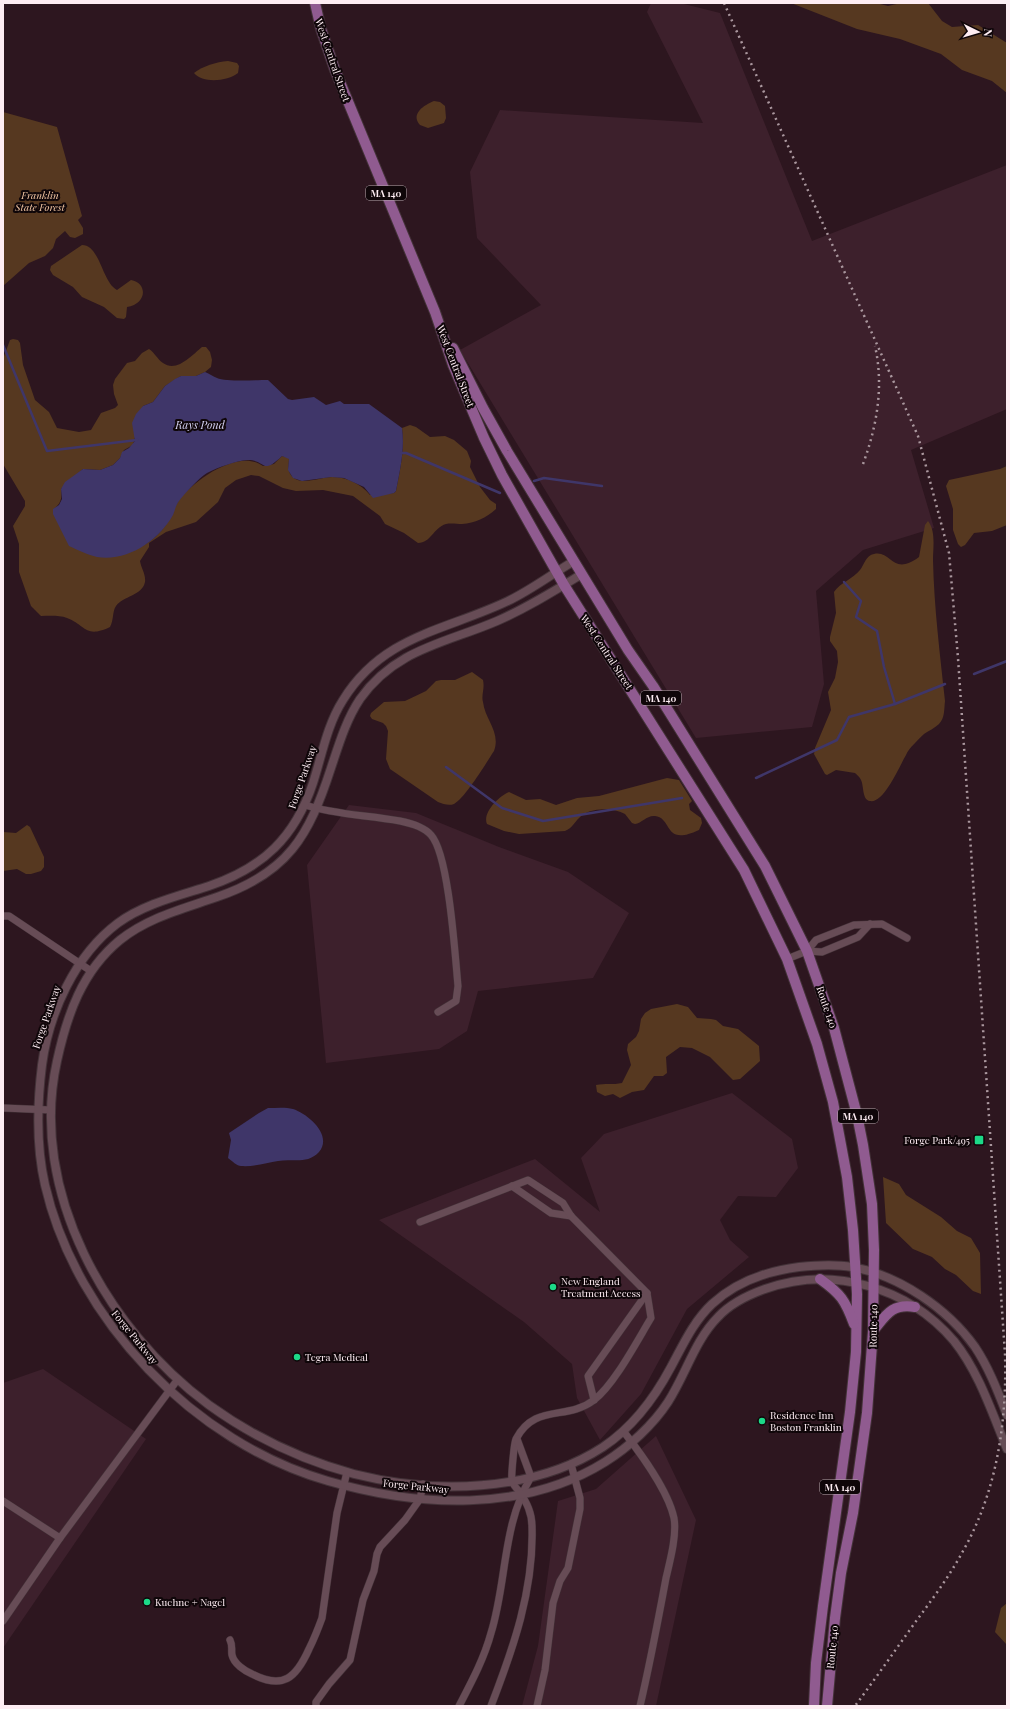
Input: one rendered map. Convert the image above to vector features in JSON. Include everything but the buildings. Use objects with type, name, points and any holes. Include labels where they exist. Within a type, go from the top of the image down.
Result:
[{"type":"main road","name":"West Central Street","points":[[315,3],[321,29],[335,70],[437,316],[483,408],[507,451],[628,650],[653,686],[726,802],[764,866],[807,951]]},
{"type":"main road","name":"West Central Street","points":[[437,316],[453,365],[484,438],[502,475],[564,585],[744,870],[787,959]]},
{"type":"main road","name":"Route 140","points":[[807,951],[834,1028],[857,1115],[872,1204],[874,1234],[873,1331],[866,1413],[853,1513],[834,1618],[827,1706]]},
{"type":"main road","name":"Route 140","points":[[787,959],[817,1044],[833,1102],[847,1176],[857,1282],[857,1330],[850,1412],[816,1663],[814,1706]]},
{"type":"main road","points":[[820,1279],[842,1296],[849,1308],[857,1330]]},
{"type":"main road","points":[[873,1331],[885,1316],[894,1308],[902,1306],[915,1307]]},
{"type":"street","name":"Forge Parkway","points":[[574,561],[556,571],[534,587],[509,600],[408,640],[383,655],[360,677],[342,701],[329,729],[312,787],[305,805],[301,814],[284,839],[264,859],[224,881],[152,904],[124,918],[101,938],[80,963],[66,986],[44,1046],[38,1110],[44,1180],[52,1210],[74,1267],[89,1294],[133,1353],[170,1390],[213,1425],[264,1455],[292,1468],[343,1485],[380,1493],[420,1499],[471,1500],[521,1494],[562,1484],[603,1464],[632,1442],[651,1423],[669,1401],[705,1334],[724,1311],[736,1302],[763,1290],[792,1282],[820,1279],[857,1282],[873,1287],[895,1296],[915,1307],[942,1328],[961,1351],[976,1377],[1007,1449]]},
{"type":"street","name":"Forge Parkway","points":[[582,574],[526,607],[497,621],[428,646],[400,660],[388,668],[367,690],[350,715],[344,728],[317,809],[308,828],[291,851],[267,874],[241,889],[169,912],[141,925],[117,942],[91,971],[80,987],[63,1032],[54,1075],[51,1110],[52,1144],[55,1167],[62,1196],[83,1252],[104,1292],[131,1329],[178,1379],[206,1403],[242,1427],[282,1448],[347,1472],[383,1480],[444,1486],[474,1486],[512,1481],[561,1469],[600,1449],[624,1432],[646,1409],[698,1319],[720,1297],[746,1281],[775,1271],[820,1265],[856,1267],[905,1286],[929,1301],[957,1326],[976,1349],[984,1362],[1007,1415]]},
{"type":"street","points":[[305,805],[317,809],[401,821],[421,828],[430,834],[435,842],[443,863],[458,986],[456,1001],[438,1012]]},
{"type":"street","points":[[3,916],[9,916],[91,971]]},
{"type":"street","points":[[787,959],[807,951],[822,952],[858,936],[870,924]]},
{"type":"street","points":[[807,951],[816,940],[854,925],[882,924],[907,938]]},
{"type":"street","points":[[3,1108],[51,1110]]},
{"type":"street","points":[[420,1222],[528,1180],[563,1203],[571,1216],[647,1293],[651,1318],[610,1384],[594,1400],[578,1409],[535,1419],[526,1424],[515,1443],[512,1481],[528,1505],[532,1520],[533,1544],[529,1582],[520,1626],[491,1706]]},
{"type":"street","points":[[512,1186],[551,1213],[571,1216]]},
{"type":"street","points":[[594,1400],[588,1376],[647,1293]]},
{"type":"street","points":[[3,1621],[60,1538],[178,1379]]},
{"type":"street","points":[[624,1432],[652,1470],[665,1495],[674,1518],[670,1560],[652,1656],[640,1706]]},
{"type":"street","points":[[459,1706],[473,1681],[491,1633],[506,1563],[511,1525],[521,1494],[531,1477],[517,1439]]},
{"type":"street","points":[[537,1706],[545,1670],[553,1603],[560,1581],[568,1568],[580,1509],[580,1498],[576,1477],[571,1464]]},
{"type":"street","points":[[230,1640],[233,1646],[232,1656],[238,1665],[247,1672],[261,1679],[272,1681],[285,1680],[295,1674],[303,1662],[322,1618],[337,1513],[347,1472]]},
{"type":"street","points":[[316,1706],[316,1702],[328,1684],[350,1660],[363,1600],[374,1571],[377,1554],[380,1547],[405,1520],[420,1499],[423,1484]]},
{"type":"street","points":[[3,1501],[60,1538]]},
{"type":"shaded area","points":[[651,3],[680,3],[720,13],[812,241],[1007,165],[1007,409],[911,450],[934,528],[863,550],[816,591],[824,684],[812,727],[696,738],[460,350],[541,305],[477,238],[470,172],[500,110],[703,123],[647,12]]},
{"type":"shaded area","points":[[349,805],[416,813],[499,847],[568,872],[629,913],[593,978],[478,991],[467,1031],[439,1049],[326,1063],[307,865]]},
{"type":"shaded area","points":[[732,1093],[792,1139],[798,1168],[776,1197],[738,1196],[720,1220],[730,1240],[749,1257],[687,1309],[641,1394],[600,1440],[577,1398],[572,1364],[524,1322],[379,1220],[535,1159],[600,1212],[581,1158],[604,1134]]},
{"type":"shaded area","points":[[43,1369],[146,1439],[3,1648],[3,1383]]},
{"type":"shaded area","points":[[656,1436],[696,1520],[656,1706],[522,1706],[538,1646],[558,1501],[596,1489]]},
{"type":"green space","points":[[791,3],[876,3],[888,6],[901,3],[928,3],[942,21],[952,27],[978,25],[1007,43],[1007,93],[992,81],[962,70],[941,54],[900,39],[857,29]]},
{"type":"green space","points":[[228,61],[237,63],[239,66],[238,73],[234,76],[209,80],[203,79],[194,73],[201,68],[219,62]]},
{"type":"green space","points":[[434,101],[440,102],[445,106],[446,118],[444,123],[428,128],[420,125],[417,121],[417,114],[423,107]]},
{"type":"green space","name":"Franklin State Forest","points":[[3,112],[57,127],[82,216],[78,220],[83,228],[83,234],[75,238],[70,237],[65,231],[56,239],[53,248],[45,256],[29,263],[3,286]]},
{"type":"green space","points":[[82,245],[93,251],[108,280],[117,290],[131,280],[140,285],[143,294],[142,298],[134,305],[127,307],[126,317],[124,319],[117,318],[104,307],[82,297],[73,287],[53,275],[50,270],[51,266]]},
{"type":"green space","points":[[10,340],[18,340],[20,343],[23,365],[35,400],[49,412],[57,428],[79,432],[91,430],[101,413],[115,408],[118,405],[114,394],[113,385],[115,379],[127,363],[135,361],[142,353],[149,349],[163,363],[168,366],[174,366],[184,362],[202,347],[206,347],[210,352],[212,360],[211,367],[205,372],[196,376],[181,376],[165,386],[153,402],[143,406],[133,445],[124,450],[120,458],[113,465],[100,470],[83,469],[61,489],[60,500],[54,509],[127,553],[145,544],[156,536],[166,525],[179,500],[195,484],[218,469],[242,461],[253,461],[263,466],[274,464],[282,456],[289,458],[289,471],[296,480],[308,481],[327,477],[338,477],[353,482],[370,495],[394,493],[396,491],[402,460],[402,428],[410,425],[416,427],[430,437],[445,436],[454,440],[467,451],[471,461],[470,467],[480,487],[490,500],[496,504],[496,509],[476,521],[462,524],[446,524],[438,529],[426,541],[418,543],[404,533],[385,524],[380,516],[353,496],[323,490],[296,491],[283,488],[259,476],[251,475],[236,480],[225,488],[218,502],[196,522],[166,532],[149,543],[149,547],[140,561],[145,576],[143,587],[116,606],[110,627],[95,632],[86,630],[64,617],[41,616],[31,606],[19,572],[19,544],[13,526],[25,506],[25,501],[3,464],[3,359]]},
{"type":"green space","points":[[1007,466],[1007,525],[992,531],[974,533],[965,545],[961,547],[958,544],[953,530],[953,509],[946,486],[949,480],[1000,469]]},
{"type":"green space","points":[[928,521],[931,525],[934,545],[933,560],[935,595],[945,701],[943,716],[941,722],[936,727],[924,734],[907,752],[896,775],[881,796],[870,801],[867,800],[861,780],[855,773],[836,770],[827,775],[814,754],[815,748],[831,710],[828,692],[835,678],[838,662],[837,651],[830,641],[836,613],[834,592],[857,573],[867,558],[871,555],[880,554],[898,564],[910,562],[919,557],[925,525]]},
{"type":"green space","points":[[472,672],[483,680],[484,686],[482,697],[484,708],[496,738],[496,744],[494,751],[476,779],[459,800],[450,805],[438,802],[390,769],[386,759],[388,731],[383,723],[372,719],[370,716],[371,713],[384,702],[405,701],[426,691],[436,681],[455,680]]},
{"type":"green space","points":[[667,778],[679,780],[692,801],[689,804],[690,810],[701,818],[702,823],[699,830],[688,834],[674,834],[661,818],[652,816],[635,824],[632,823],[625,814],[608,809],[595,810],[583,814],[571,827],[565,831],[519,834],[504,831],[487,824],[486,820],[492,805],[509,792],[526,800],[540,799],[556,805],[577,798],[599,796]]},
{"type":"green space","points":[[27,825],[30,827],[44,857],[44,867],[41,871],[31,874],[26,874],[17,869],[3,871],[3,832],[16,833]]},
{"type":"green space","points":[[677,1004],[688,1007],[697,1018],[716,1020],[723,1026],[738,1029],[759,1046],[760,1061],[740,1079],[733,1080],[710,1057],[692,1048],[680,1047],[666,1057],[667,1073],[663,1076],[654,1076],[644,1090],[632,1092],[620,1098],[613,1094],[605,1096],[597,1092],[596,1085],[622,1083],[631,1065],[627,1050],[628,1044],[636,1037],[639,1031],[641,1019],[645,1013],[651,1009]]},
{"type":"green space","points":[[883,1177],[899,1184],[906,1195],[941,1217],[957,1231],[971,1238],[980,1253],[981,1294],[973,1291],[956,1275],[945,1269],[932,1257],[913,1249],[886,1223]]},
{"type":"green space","points":[[1007,1603],[1007,1645],[995,1632],[1001,1608]]},
{"type":"water","name":"Rays Pond","points":[[205,372],[217,378],[227,380],[268,380],[288,399],[292,400],[314,397],[326,405],[340,401],[344,404],[369,404],[402,428],[402,452],[396,491],[394,493],[373,498],[364,487],[344,478],[331,477],[302,481],[293,478],[288,470],[289,459],[282,456],[267,466],[248,460],[232,463],[204,475],[179,501],[173,515],[160,533],[151,541],[131,552],[109,558],[97,557],[69,546],[53,514],[53,509],[59,505],[62,499],[61,489],[65,482],[83,469],[100,470],[113,465],[120,458],[122,452],[129,448],[135,441],[132,423],[136,414],[143,406],[153,402],[165,386],[175,379],[181,376],[196,376]]},
{"type":"water","points":[[268,1108],[293,1109],[312,1120],[321,1132],[323,1139],[323,1145],[319,1152],[304,1160],[283,1160],[250,1166],[239,1166],[228,1158],[231,1140],[229,1133]]},
{"type":"waterway","points":[[3,345],[47,451],[137,440]]},
{"type":"waterway","points":[[401,453],[406,453],[500,493]]},
{"type":"waterway","points":[[534,481],[544,478],[602,486]]},
{"type":"waterway","points":[[844,582],[861,601],[856,617],[877,631],[884,667],[895,704]]},
{"type":"waterway","points":[[974,674],[1007,661]]},
{"type":"waterway","points":[[756,778],[837,740],[849,717],[895,704],[945,684]]},
{"type":"waterway","points":[[446,767],[502,808],[543,821],[682,798]]},
{"type":"railway","points":[[724,3],[918,436],[949,553],[958,658],[1005,1354],[1002,1430],[998,1456],[984,1504],[975,1528],[958,1561],[855,1706]]},
{"type":"railway","points":[[863,464],[872,435],[878,406],[879,376],[875,346]]},
{"type":"place","name":"Forge Park/495","points":[[979,1140]]},
{"type":"place","name":"New England Treatment Access","points":[[553,1287]]},
{"type":"place","name":"Tegra Medical","points":[[297,1357]]},
{"type":"place","name":"Residence Inn Boston Franklin","points":[[762,1421]]},
{"type":"place","name":"Kuehne + Nagel","points":[[147,1602]]}]
